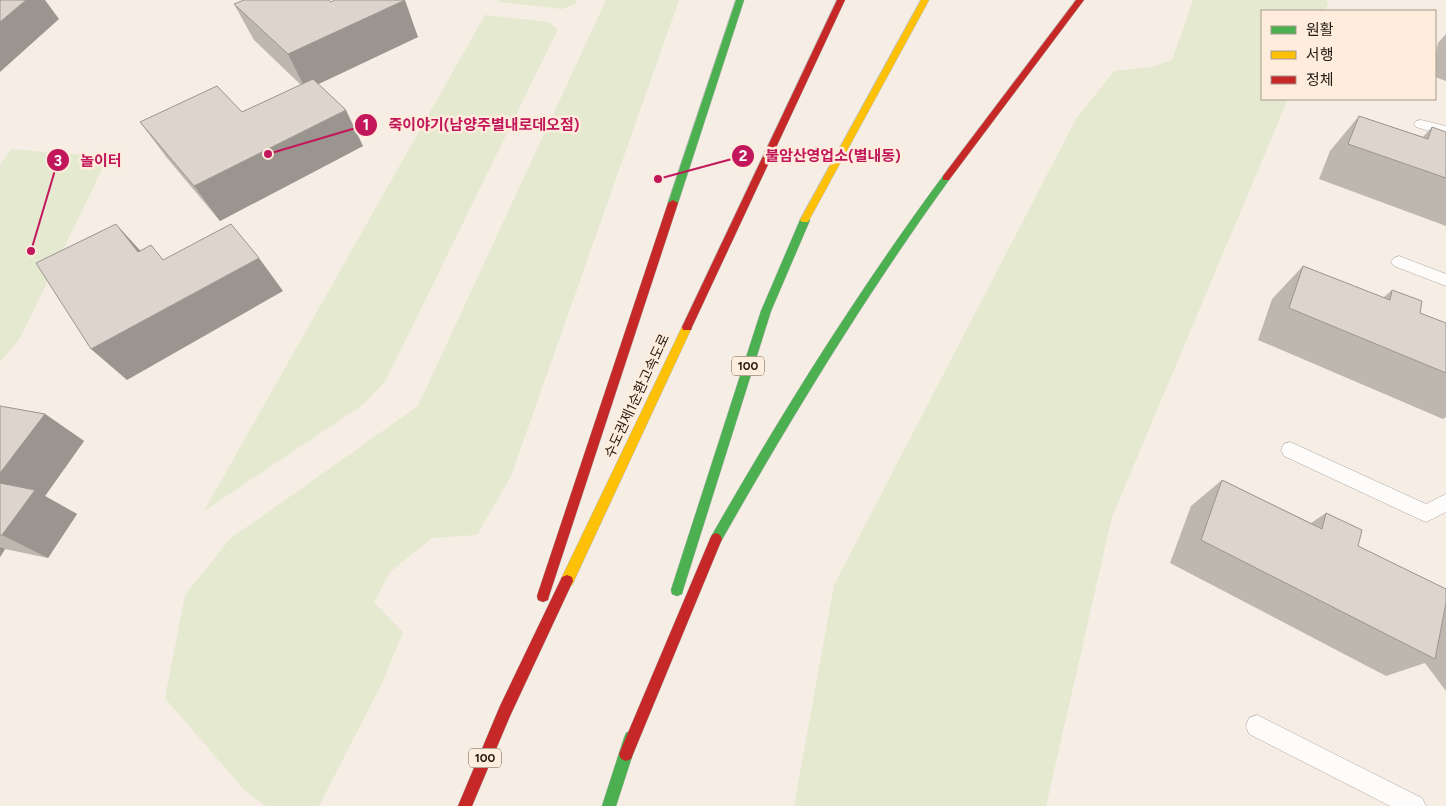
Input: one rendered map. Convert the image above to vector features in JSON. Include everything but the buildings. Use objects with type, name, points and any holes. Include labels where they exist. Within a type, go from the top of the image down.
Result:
[{"type":"highway","points":[[539,607],[740,0]]},
{"type":"highway","name":"수도권제1순환고속도로","points":[[465,806],[505,711],[841,0]]},
{"type":"highway","name":"100","points":[[672,604],[766,311],[807,216],[925,0]]},
{"type":"highway","points":[[626,754],[714,542],[777,431],[828,349],[935,194],[1080,0]]},
{"type":"highway","points":[[505,711],[533,626]]},
{"type":"highway","points":[[609,806],[661,641]]},
{"type":"lane","points":[[1421,124],[1446,131]]},
{"type":"lane","points":[[1399,262],[1446,280]]},
{"type":"lane","points":[[1290,450],[1426,513],[1446,503]]},
{"type":"lane","points":[[1257,726],[1414,806]]},
{"type":"green space","points":[[499,0],[577,0],[575,4],[562,9],[498,2]]},
{"type":"green space","points":[[606,0],[679,0],[511,476],[477,535],[432,538],[390,572],[374,602],[403,632],[383,681],[319,806],[266,806],[245,791],[165,698],[185,595],[230,539],[418,406]]},
{"type":"green space","points":[[1193,0],[1327,0],[1328,4],[1325,10],[1261,10],[1261,100],[1288,100],[1112,517],[1046,806],[794,806],[834,585],[1076,119],[1114,71],[1152,67],[1172,60]]},
{"type":"green space","points":[[485,15],[548,22],[558,29],[386,380],[365,403],[204,511]]},
{"type":"green space","points":[[12,149],[108,157],[20,338],[0,362],[0,165]]},
{"type":"traffic: fast","points":[[673,203],[740,0]]},
{"type":"traffic: fast","points":[[716,539],[769,446],[825,355],[914,221],[946,178]]},
{"type":"traffic: fast","points":[[677,590],[766,311],[805,220]]},
{"type":"traffic: fast","points":[[609,806],[631,738]]},
{"type":"traffic: slow","points":[[805,220],[925,0]]},
{"type":"traffic: slow","points":[[567,581],[687,327]]},
{"type":"traffic: jam","points":[[687,327],[841,0]]},
{"type":"traffic: jam","points":[[946,178],[1080,0]]},
{"type":"traffic: jam","points":[[543,596],[673,203]]},
{"type":"traffic: jam","points":[[626,754],[716,539]]},
{"type":"traffic: jam","points":[[465,806],[505,711],[567,581]]},
{"type":"place","name":"죽이야기(남양주별내로데오점)","points":[[268,154]]},
{"type":"place","name":"불암산영업소(별내동)","points":[[658,179]]},
{"type":"place","name":"놀이터","points":[[31,251]]}]
